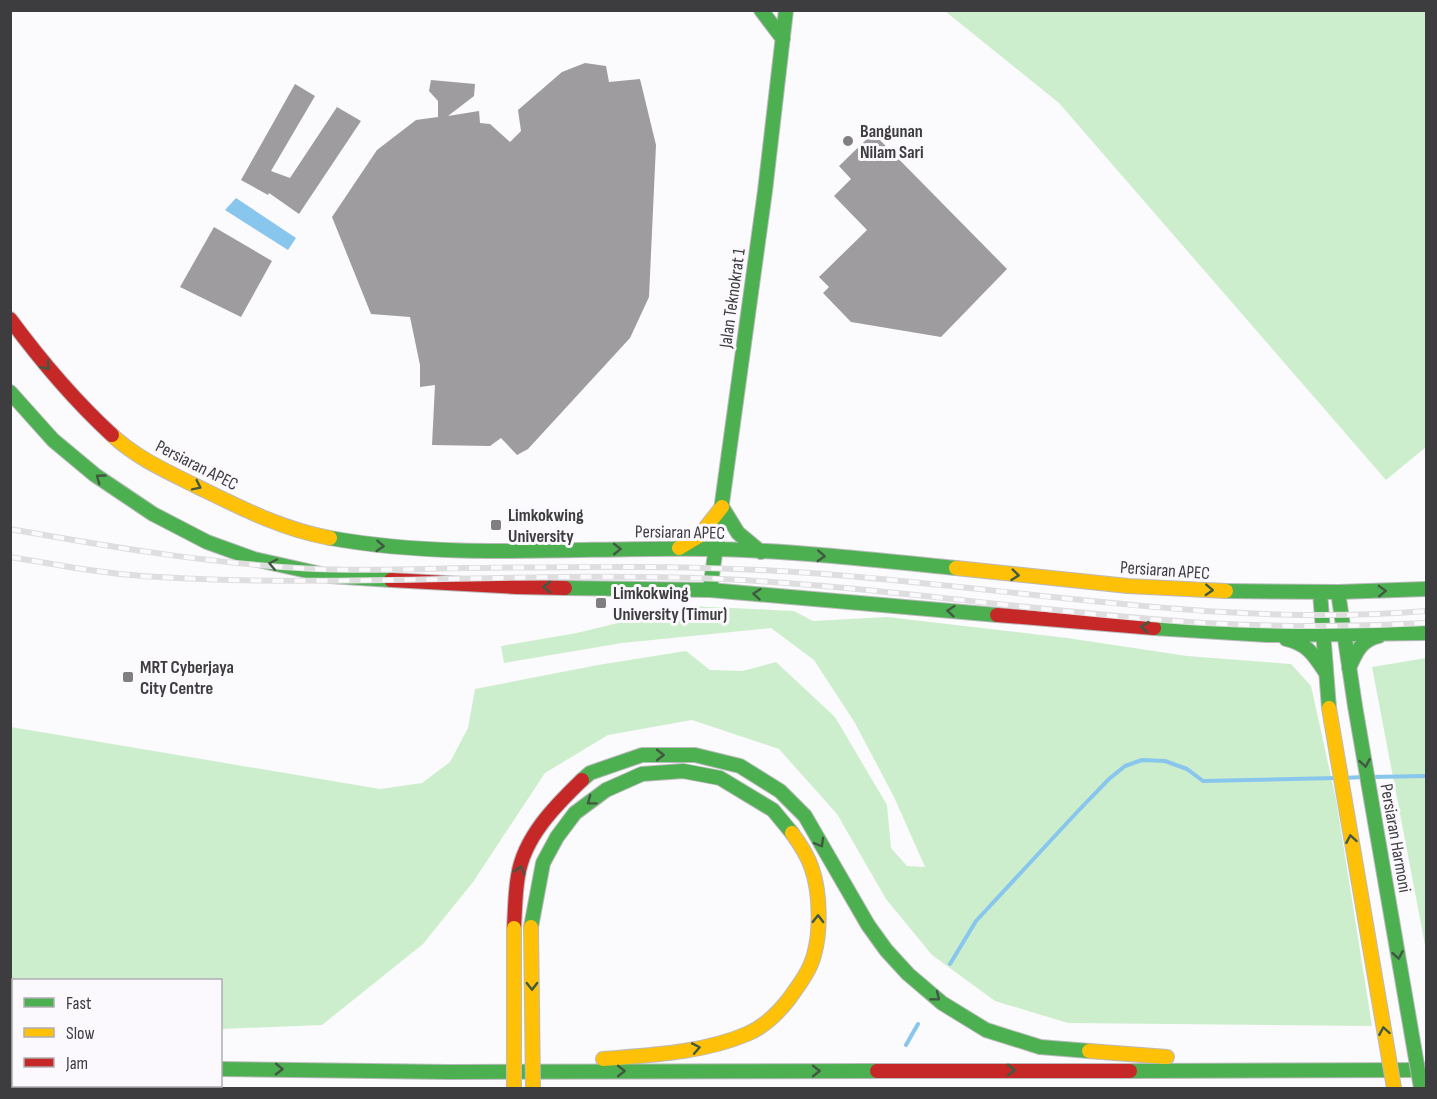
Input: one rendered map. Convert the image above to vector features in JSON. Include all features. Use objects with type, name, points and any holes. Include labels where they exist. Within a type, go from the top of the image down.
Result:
[{"type":"main road","points":[[761,10],[783,39]]},
{"type":"main road","name":"Jalan Teknokrat 1","points":[[710,590],[765,190],[786,10]]},
{"type":"main road","name":"Persiaran APEC","points":[[10,319],[49,370],[92,417],[117,440],[153,464],[261,518],[309,534],[364,544],[455,550],[677,548],[862,558],[1128,586],[1237,592],[1426,589]]},
{"type":"main road","points":[[10,392],[53,440],[95,475],[153,514],[207,542],[254,560],[330,576],[517,587],[710,590],[1184,631],[1267,635],[1426,633]]},
{"type":"main road","points":[[677,548],[699,537],[710,526],[722,507]]},
{"type":"main road","points":[[722,507],[737,533],[747,544],[762,553]]},
{"type":"main road","points":[[1320,592],[1329,708],[1394,1089]]},
{"type":"main road","name":"Persiaran Harmoni","points":[[1338,592],[1355,706],[1421,1089]]},
{"type":"main road","points":[[1349,668],[1358,646],[1368,638],[1390,634]]},
{"type":"main road","points":[[1267,635],[1300,642],[1316,658],[1326,673]]},
{"type":"main road","points":[[514,1089],[514,928],[518,874],[532,837],[555,806],[590,773],[642,755],[694,755],[740,766],[780,791],[805,816],[868,925],[886,950],[908,974],[942,1003],[986,1030],[1040,1047],[1309,1069]]},
{"type":"main road","points":[[450,1072],[667,1053],[722,1043],[750,1033],[777,1014],[798,985],[814,956],[819,922],[817,891],[812,868],[789,827],[772,810],[720,778],[683,771],[642,774],[606,790],[575,813],[557,837],[543,864],[531,927],[533,1089]]},
{"type":"main road","points":[[222,1068],[450,1072],[1426,1070]]},
{"type":"green space","points":[[945,11],[1426,11],[1426,447],[1386,480],[1059,103]]},
{"type":"green space","points":[[687,606],[794,611],[813,621],[887,617],[1067,638],[1187,656],[1291,664],[1311,686],[1336,799],[1372,1026],[1068,1023],[995,1001],[932,955],[886,899],[837,814],[779,749],[692,720],[608,735],[545,773],[473,882],[423,944],[322,1025],[222,1029],[222,979],[12,979],[11,1015],[11,727],[380,789],[422,783],[450,762],[468,728],[475,689],[598,665],[686,651],[710,670],[743,671],[776,662],[835,717],[887,805],[891,848],[907,866],[925,867],[894,797],[855,723],[814,660],[771,628],[622,643],[504,663],[501,646],[577,633]]},
{"type":"green space","points":[[1426,658],[1426,950],[1372,667]]},
{"type":"water","points":[[236,198],[296,238],[288,250],[225,210]]},
{"type":"building","points":[[585,63],[606,66],[609,82],[640,79],[656,145],[649,297],[630,338],[528,449],[517,455],[501,438],[490,446],[432,445],[435,385],[420,387],[420,365],[410,317],[371,314],[332,217],[377,150],[416,120],[438,117],[438,101],[429,91],[431,80],[475,84],[474,96],[448,116],[479,111],[480,123],[490,124],[510,142],[521,131],[518,110],[562,72]]},
{"type":"building","points":[[295,84],[315,96],[271,171],[290,178],[337,107],[361,121],[299,214],[269,193],[268,195],[241,180]]},
{"type":"building","points":[[873,133],[1007,269],[941,337],[851,322],[823,293],[829,287],[819,277],[867,230],[834,196],[851,179],[839,166]]},
{"type":"building","points":[[214,227],[272,261],[241,317],[180,287]]},
{"type":"waterway","points":[[950,964],[976,921],[1079,810],[1125,766],[1142,760],[1165,761],[1187,769],[1203,781],[1336,778]]},
{"type":"waterway","points":[[1371,777],[1426,776]]},
{"type":"waterway","points":[[1344,778],[1363,777]]},
{"type":"waterway","points":[[906,1045],[918,1024]]},
{"type":"railway","points":[[10,529],[200,559],[276,567],[371,570],[622,567],[740,569],[860,577],[1102,602],[1264,614],[1345,615],[1426,611]]},
{"type":"railway","points":[[10,557],[103,572],[159,577],[300,581],[582,577],[722,579],[843,588],[1205,623],[1316,626],[1426,623]]},
{"type":"traffic: fast","points":[[761,10],[783,39]]},
{"type":"traffic: fast","points":[[710,590],[765,191],[786,10]]},
{"type":"traffic: fast","points":[[10,392],[53,440],[95,475],[153,514],[207,542],[254,559],[330,576],[391,580]]},
{"type":"traffic: fast","points":[[722,507],[738,533],[761,552]]},
{"type":"traffic: fast","points":[[330,538],[378,545],[474,551],[746,550],[956,568]]},
{"type":"traffic: fast","points":[[565,588],[710,590],[997,615]]},
{"type":"traffic: fast","points":[[1226,591],[1338,592],[1426,589]]},
{"type":"traffic: fast","points":[[1320,592],[1329,708]]},
{"type":"traffic: fast","points":[[1338,592],[1355,706]]},
{"type":"traffic: fast","points":[[1154,628],[1267,635],[1426,633]]},
{"type":"traffic: fast","points":[[1349,668],[1363,644],[1379,636]]},
{"type":"traffic: fast","points":[[1286,639],[1305,647],[1326,673]]},
{"type":"traffic: fast","points":[[1355,706],[1421,1088]]},
{"type":"traffic: fast","points":[[582,780],[590,773],[642,755],[695,755],[740,766],[780,791],[805,816],[868,925],[886,950],[908,974],[942,1003],[986,1030],[1040,1047],[1089,1051]]},
{"type":"traffic: fast","points":[[531,927],[543,863],[557,837],[575,813],[606,790],[642,774],[683,771],[720,778],[773,810],[792,833]]},
{"type":"traffic: fast","points":[[222,1069],[450,1072],[877,1071]]},
{"type":"traffic: fast","points":[[1130,1071],[1426,1070]]},
{"type":"traffic: slow","points":[[112,435],[151,463],[227,501],[277,523],[330,538]]},
{"type":"traffic: slow","points":[[679,548],[699,536],[722,507]]},
{"type":"traffic: slow","points":[[956,568],[1128,586],[1226,591]]},
{"type":"traffic: slow","points":[[1329,708],[1394,1088]]},
{"type":"traffic: slow","points":[[603,1059],[676,1052],[730,1040],[759,1028],[785,1004],[810,967],[819,923],[815,878],[804,850],[792,833]]},
{"type":"traffic: slow","points":[[531,927],[533,1088]]},
{"type":"traffic: slow","points":[[514,928],[514,1088]]},
{"type":"traffic: slow","points":[[1089,1051],[1167,1057]]},
{"type":"traffic: jam","points":[[10,319],[58,380],[112,435]]},
{"type":"traffic: jam","points":[[391,580],[565,588]]},
{"type":"traffic: jam","points":[[997,615],[1154,628]]},
{"type":"traffic: jam","points":[[514,928],[518,876],[527,848],[542,823],[582,780]]},
{"type":"traffic: jam","points":[[877,1071],[1130,1071]]},
{"type":"place","name":"Bangunan Nilam Sari","points":[[848,141]]},
{"type":"place","name":"Limkokwing University","points":[[496,525]]},
{"type":"place","name":"Limkokwing University (Timur)","points":[[601,603]]},
{"type":"place","name":"MRT Cyberjaya City Centre","points":[[128,677]]}]
